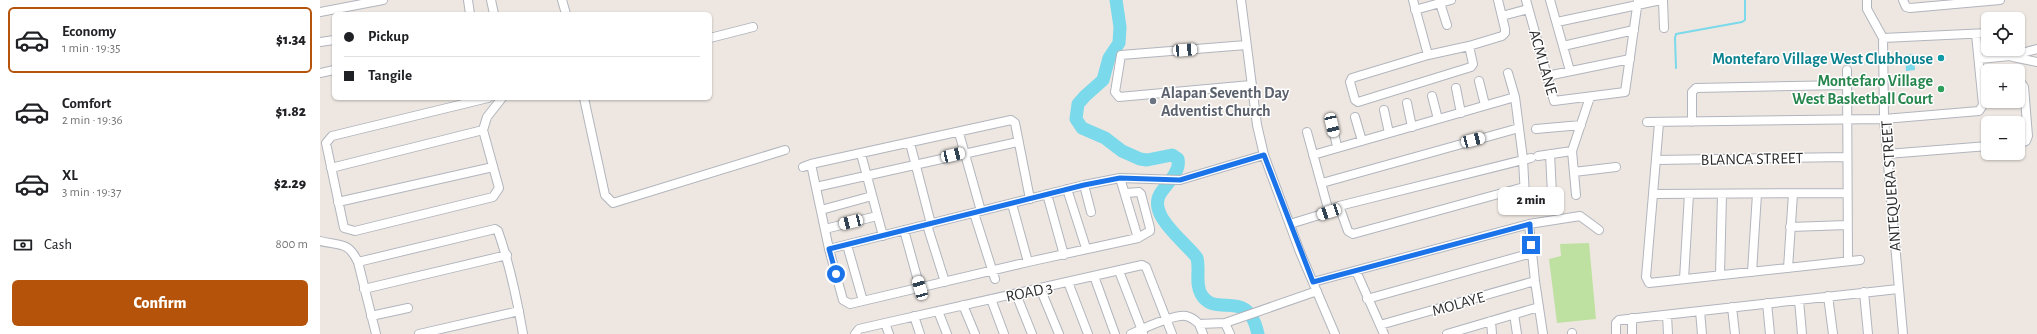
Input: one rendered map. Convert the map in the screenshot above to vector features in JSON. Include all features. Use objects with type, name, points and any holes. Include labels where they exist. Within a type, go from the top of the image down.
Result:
[{"type":"street","points":[[320,12],[383,0]]},
{"type":"street","points":[[468,0],[470,12]]},
{"type":"street","points":[[491,0],[494,12]]},
{"type":"street","points":[[562,0],[565,12]]},
{"type":"street","points":[[1241,0],[1257,128],[1264,155],[1313,282],[1335,334]]},
{"type":"street","points":[[1413,0],[1428,55]]},
{"type":"street","points":[[1415,10],[1451,0]]},
{"type":"street","points":[[1469,46],[1474,64],[1471,67],[1358,102],[1355,100],[1350,82],[1352,78],[1428,55],[1469,46],[1502,36],[1505,33],[1505,29],[1498,0]]},
{"type":"street","name":"ACM LANE","points":[[1526,0],[1554,101],[1625,92],[1630,59]]},
{"type":"street","points":[[1550,0],[1570,71]]},
{"type":"street","points":[[1557,22],[1638,2],[1662,0],[1664,28]]},
{"type":"street","points":[[1867,0],[1867,10],[1883,38],[1981,34]]},
{"type":"street","points":[[1903,0],[1906,7],[1910,8],[2000,0]]},
{"type":"street","points":[[1547,76],[1630,59],[1638,2]]},
{"type":"street","points":[[1440,3],[1447,25]]},
{"type":"street","points":[[1502,16],[1528,9]]},
{"type":"street","points":[[712,37],[753,27]]},
{"type":"street","points":[[1563,46],[1634,30]]},
{"type":"street","points":[[1976,34],[1981,68]]},
{"type":"street","name":"ANTEQUERA STREET","points":[[1883,38],[1884,119],[1903,334]]},
{"type":"street","points":[[320,42],[332,40]]},
{"type":"street","points":[[1246,45],[1121,55],[1115,92],[1119,97],[1251,85]]},
{"type":"street","points":[[1979,59],[2010,56],[2037,62],[2037,49],[2025,52]]},
{"type":"street","points":[[320,73],[332,70]]},
{"type":"street","points":[[1847,70],[1848,261]]},
{"type":"street","points":[[1508,73],[1515,96],[1519,128],[1531,158],[1524,187],[1525,197]]},
{"type":"street","points":[[1479,81],[1485,105]]},
{"type":"street","points":[[1692,122],[1692,92],[1696,88],[1847,84]]},
{"type":"street","points":[[1456,88],[1461,113]]},
{"type":"street","points":[[1432,96],[1438,119]]},
{"type":"street","points":[[1313,155],[1337,146],[1362,141],[1412,127],[1515,96]]},
{"type":"street","points":[[1576,195],[1572,151],[1590,97]]},
{"type":"street","points":[[2025,99],[2028,136],[2025,141]]},
{"type":"street","points":[[480,100],[332,136],[326,143],[344,228],[355,231],[493,197],[499,188],[483,130],[487,117],[500,100]]},
{"type":"street","points":[[584,100],[605,195],[613,203],[786,150]]},
{"type":"street","points":[[1407,103],[1412,127]]},
{"type":"street","points":[[1647,122],[1884,119],[1979,111],[1981,108]]},
{"type":"street","points":[[1384,110],[1389,133]]},
{"type":"street","points":[[1355,117],[1362,141]]},
{"type":"street","points":[[1030,199],[1015,123],[1011,120],[807,165],[816,187],[829,249],[844,300],[850,304],[945,282],[993,275],[1028,262],[1064,255],[1086,248],[1138,238],[1150,231],[1143,200],[1139,192],[1126,193]]},
{"type":"street","points":[[1659,123],[1647,281],[1649,283],[1860,260]]},
{"type":"street","points":[[1332,125],[1337,146]]},
{"type":"street","points":[[1536,129],[1581,125]]},
{"type":"street","points":[[1322,183],[1519,128]]},
{"type":"street","points":[[331,168],[483,130]]},
{"type":"street","points":[[959,132],[993,275]]},
{"type":"street","points":[[1307,132],[1329,212]]},
{"type":"street","points":[[816,187],[1018,142]]},
{"type":"street","points":[[910,143],[945,282]]},
{"type":"street","points":[[1887,154],[1981,147]]},
{"type":"street","points":[[1290,224],[1329,212],[1339,206],[1531,158],[1572,151]]},
{"type":"street","points":[[861,154],[883,236]]},
{"type":"street","points":[[1550,154],[1552,194]]},
{"type":"street","points":[[829,249],[1084,185],[1120,178],[1180,180],[1264,155]]},
{"type":"street","name":"BLANCA STREET","points":[[1656,160],[1847,157]]},
{"type":"street","points":[[338,202],[494,167]]},
{"type":"street","points":[[1574,172],[1616,167]]},
{"type":"street","points":[[1120,178],[1126,193],[1138,238]]},
{"type":"street","points":[[1084,185],[1091,212]]},
{"type":"street","points":[[1339,206],[1348,231],[1353,234],[1524,187]]},
{"type":"street","points":[[1067,189],[1086,248]]},
{"type":"street","points":[[1653,194],[1847,193]]},
{"type":"street","points":[[1047,194],[1064,255]]},
{"type":"street","points":[[1684,279],[1689,194]]},
{"type":"street","points":[[1720,275],[1722,194]]},
{"type":"street","points":[[1752,272],[1757,194]]},
{"type":"street","points":[[1788,268],[1793,194]]},
{"type":"street","points":[[821,210],[872,196]]},
{"type":"street","points":[[1012,204],[1028,262]]},
{"type":"street","points":[[825,229],[877,216]]},
{"type":"street","points":[[1313,282],[1530,224],[1580,216],[1599,230]]},
{"type":"street","points":[[1530,224],[1535,281],[1543,334]]},
{"type":"street","points":[[1790,227],[1847,225]]},
{"type":"street","points":[[358,262],[491,228],[498,231],[507,255],[520,311],[523,334]]},
{"type":"street","points":[[904,230],[920,288]]},
{"type":"street","points":[[320,241],[346,246],[353,251],[358,262],[376,334]]},
{"type":"street","points":[[847,245],[863,301]]},
{"type":"street","points":[[1367,299],[1532,253]]},
{"type":"street","points":[[364,289],[507,255]]},
{"type":"street","name":"ROAD 3","points":[[856,332],[885,322],[1145,265],[1166,320]]},
{"type":"street","points":[[1119,271],[1142,332]]},
{"type":"street","points":[[1356,271],[1367,299],[1384,334]]},
{"type":"street","points":[[1094,276],[1115,334]]},
{"type":"street","name":"MOLAYE","points":[[1380,325],[1535,281]]},
{"type":"street","points":[[1068,282],[1088,334]]},
{"type":"street","points":[[1040,288],[1059,334]]},
{"type":"street","points":[[1616,334],[1617,321],[1632,318],[1898,288]]},
{"type":"street","points":[[1199,324],[1224,322],[1242,317],[1317,291]]},
{"type":"street","points":[[1864,292],[1868,334]]},
{"type":"street","points":[[1016,294],[1032,334]]},
{"type":"street","points":[[1828,296],[1833,334]]},
{"type":"street","points":[[991,299],[1004,334]]},
{"type":"street","points":[[1800,300],[1802,334]]},
{"type":"street","points":[[1767,303],[1770,334]]},
{"type":"street","points":[[963,305],[975,334]]},
{"type":"street","points":[[1447,334],[1466,332],[1491,321],[1539,307]]},
{"type":"street","points":[[1732,307],[1735,334]]},
{"type":"street","points":[[371,316],[408,308]]},
{"type":"street","points":[[419,334],[520,311]]},
{"type":"street","points":[[938,311],[947,334]]},
{"type":"street","points":[[1700,311],[1702,334]]},
{"type":"street","points":[[1514,314],[1517,334]]},
{"type":"street","points":[[1667,315],[1668,334]]},
{"type":"street","points":[[914,316],[920,334]]},
{"type":"street","points":[[1131,334],[1142,332],[1166,320],[1185,316],[1192,318],[1199,324],[1203,334]]},
{"type":"street","points":[[1632,318],[1632,334]]},
{"type":"street","points":[[1166,320],[1172,334]]},
{"type":"street","points":[[1491,321],[1492,334]]},
{"type":"street","points":[[885,322],[889,334]]},
{"type":"street","points":[[1224,322],[1230,334]]},
{"type":"green space","points":[[1589,243],[1596,319],[1557,323],[1549,259],[1561,256],[1560,244]]},
{"type":"water","points":[[1914,54],[1915,70],[1906,71],[1905,55]]},
{"type":"waterway","points":[[1116,0],[1120,27],[1119,43],[1109,58],[1103,80],[1078,104],[1076,119],[1082,128],[1105,138],[1122,151],[1140,159],[1147,160],[1172,155],[1178,159],[1177,169],[1160,194],[1157,202],[1159,211],[1170,229],[1197,258],[1198,285],[1201,294],[1207,301],[1215,304],[1231,305],[1247,311],[1253,319],[1258,334]]},
{"type":"waterway","points":[[1676,68],[1676,34],[1742,22],[1745,20],[1745,0]]},
{"type":"place","name":"Montefaro Village West Clubhouse","points":[[1941,58]]},
{"type":"place","name":"Montefaro Village West Basketball Court","points":[[1941,89]]},
{"type":"place","name":"Alapan Seventh Day Adventist Church","points":[[1153,101]]},
{"type":"route","points":[[836,274],[829,249],[1084,185],[1120,178],[1180,180],[1264,155],[1300,252],[1313,282],[1530,224],[1531,245]]}]
